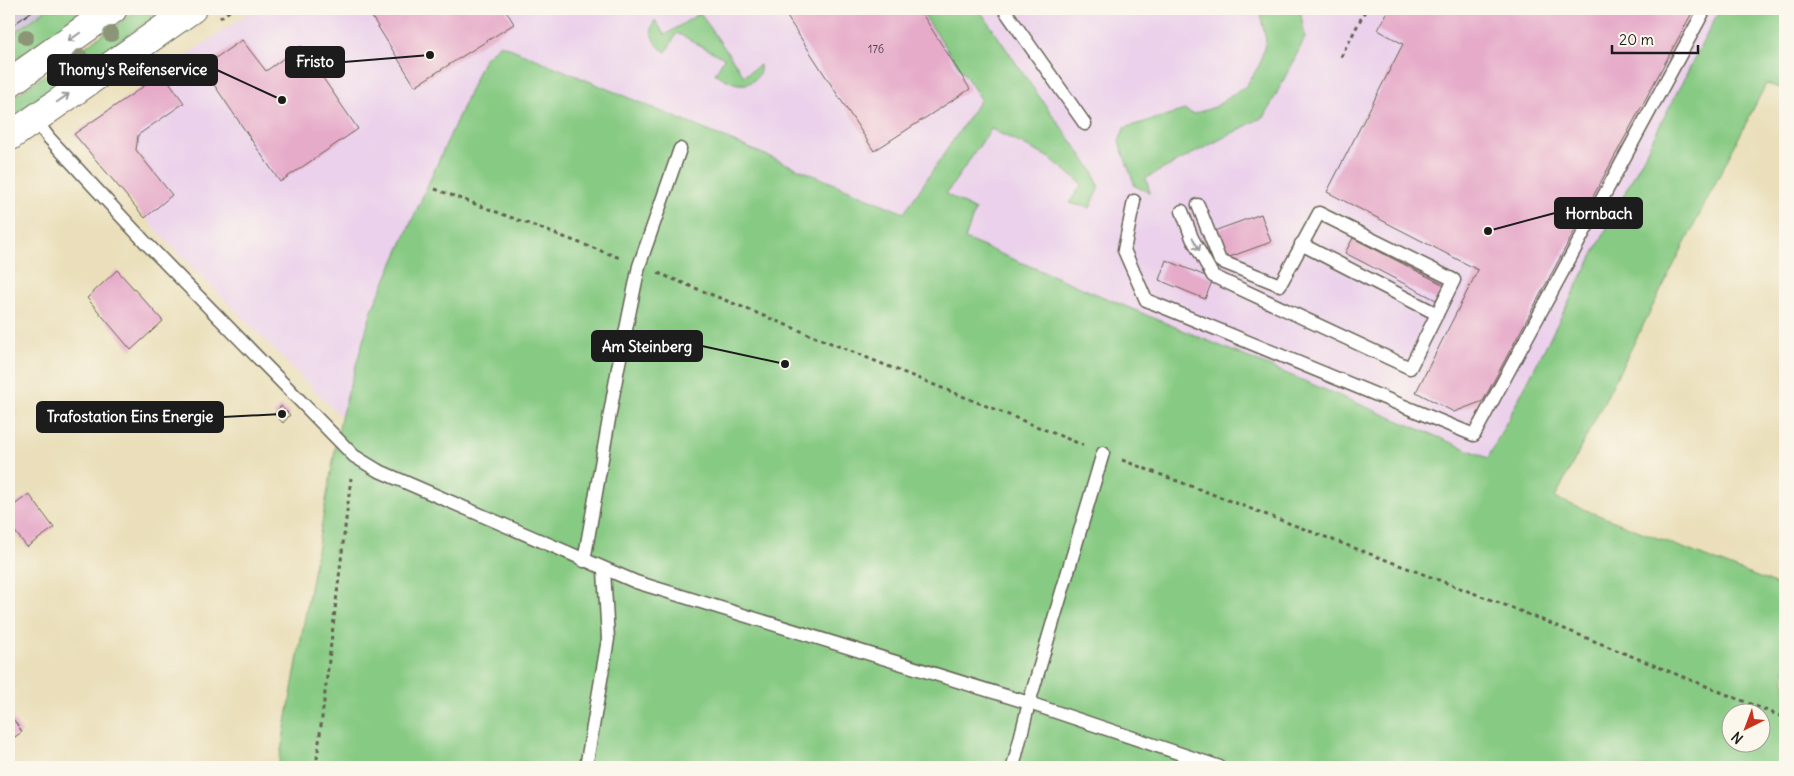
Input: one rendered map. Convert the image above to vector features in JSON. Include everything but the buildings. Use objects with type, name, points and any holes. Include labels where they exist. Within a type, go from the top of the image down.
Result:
[{"type":"main road","points":[[9,83],[114,9]]},
{"type":"main road","points":[[9,136],[192,9]]},
{"type":"lane","points":[[1004,9],[1085,124]]},
{"type":"lane","points":[[1134,202],[1124,250],[1146,300],[1474,435],[1705,9]]},
{"type":"lane","points":[[34,118],[49,138],[145,242],[354,456],[377,470],[604,570],[636,582],[1029,703],[1220,767]]},
{"type":"lane","points":[[584,560],[618,368],[639,266],[680,149]]},
{"type":"lane","points":[[1182,211],[1192,238],[1213,276],[1410,368],[1454,280],[1319,213],[1280,285],[1220,261],[1198,205]]},
{"type":"lane","points":[[1302,244],[1437,314]]},
{"type":"lane","points":[[1013,767],[1029,703],[1103,454]]},
{"type":"lane","points":[[586,767],[608,640],[604,570]]},
{"type":"path","points":[[1341,57],[1366,9]]},
{"type":"path","points":[[435,189],[639,266],[1103,454],[1510,607],[1785,718]]},
{"type":"path","points":[[316,767],[354,456]]},
{"type":"shaded area","points":[[9,9],[47,9],[9,37]]},
{"type":"shaded area","points":[[254,9],[1720,9],[1488,458],[904,214],[372,310],[341,417],[158,232],[74,134]]},
{"type":"green space","points":[[47,9],[87,9],[9,64],[9,37]]},
{"type":"green space","points":[[139,9],[165,9],[9,119],[9,100]]},
{"type":"green space","points":[[920,9],[979,9],[1093,171],[1099,188],[1090,208],[1069,203],[1082,184],[1050,158],[991,129],[946,194],[975,210],[965,239],[1488,458],[1720,9],[1785,9],[1785,89],[1766,84],[1555,498],[1785,588],[1785,767],[278,767],[341,417],[372,310],[484,59],[500,44],[904,213],[981,99]]},
{"type":"green space","points":[[1259,9],[1300,9],[1305,38],[1265,116],[1146,178],[1150,193],[1135,186],[1119,142],[1124,128],[1185,110],[1193,114],[1215,107],[1246,86],[1260,64],[1266,40]]},
{"type":"green space","points":[[700,13],[744,76],[760,65],[759,73],[754,80],[749,83],[739,84],[715,74],[724,58],[677,33],[666,52],[653,39],[652,30],[655,20],[665,35]]},
{"type":"tram line","points":[[9,28],[35,9]]},
{"type":"place","name":"Fristo","points":[[430,55]]},
{"type":"place","name":"Thomy's Reifenservice","points":[[282,100]]},
{"type":"place","name":"Hornbach","points":[[1488,231]]},
{"type":"place","name":"Am Steinberg","points":[[785,364]]},
{"type":"place","name":"Trafostation Eins Energie","points":[[282,414]]}]
